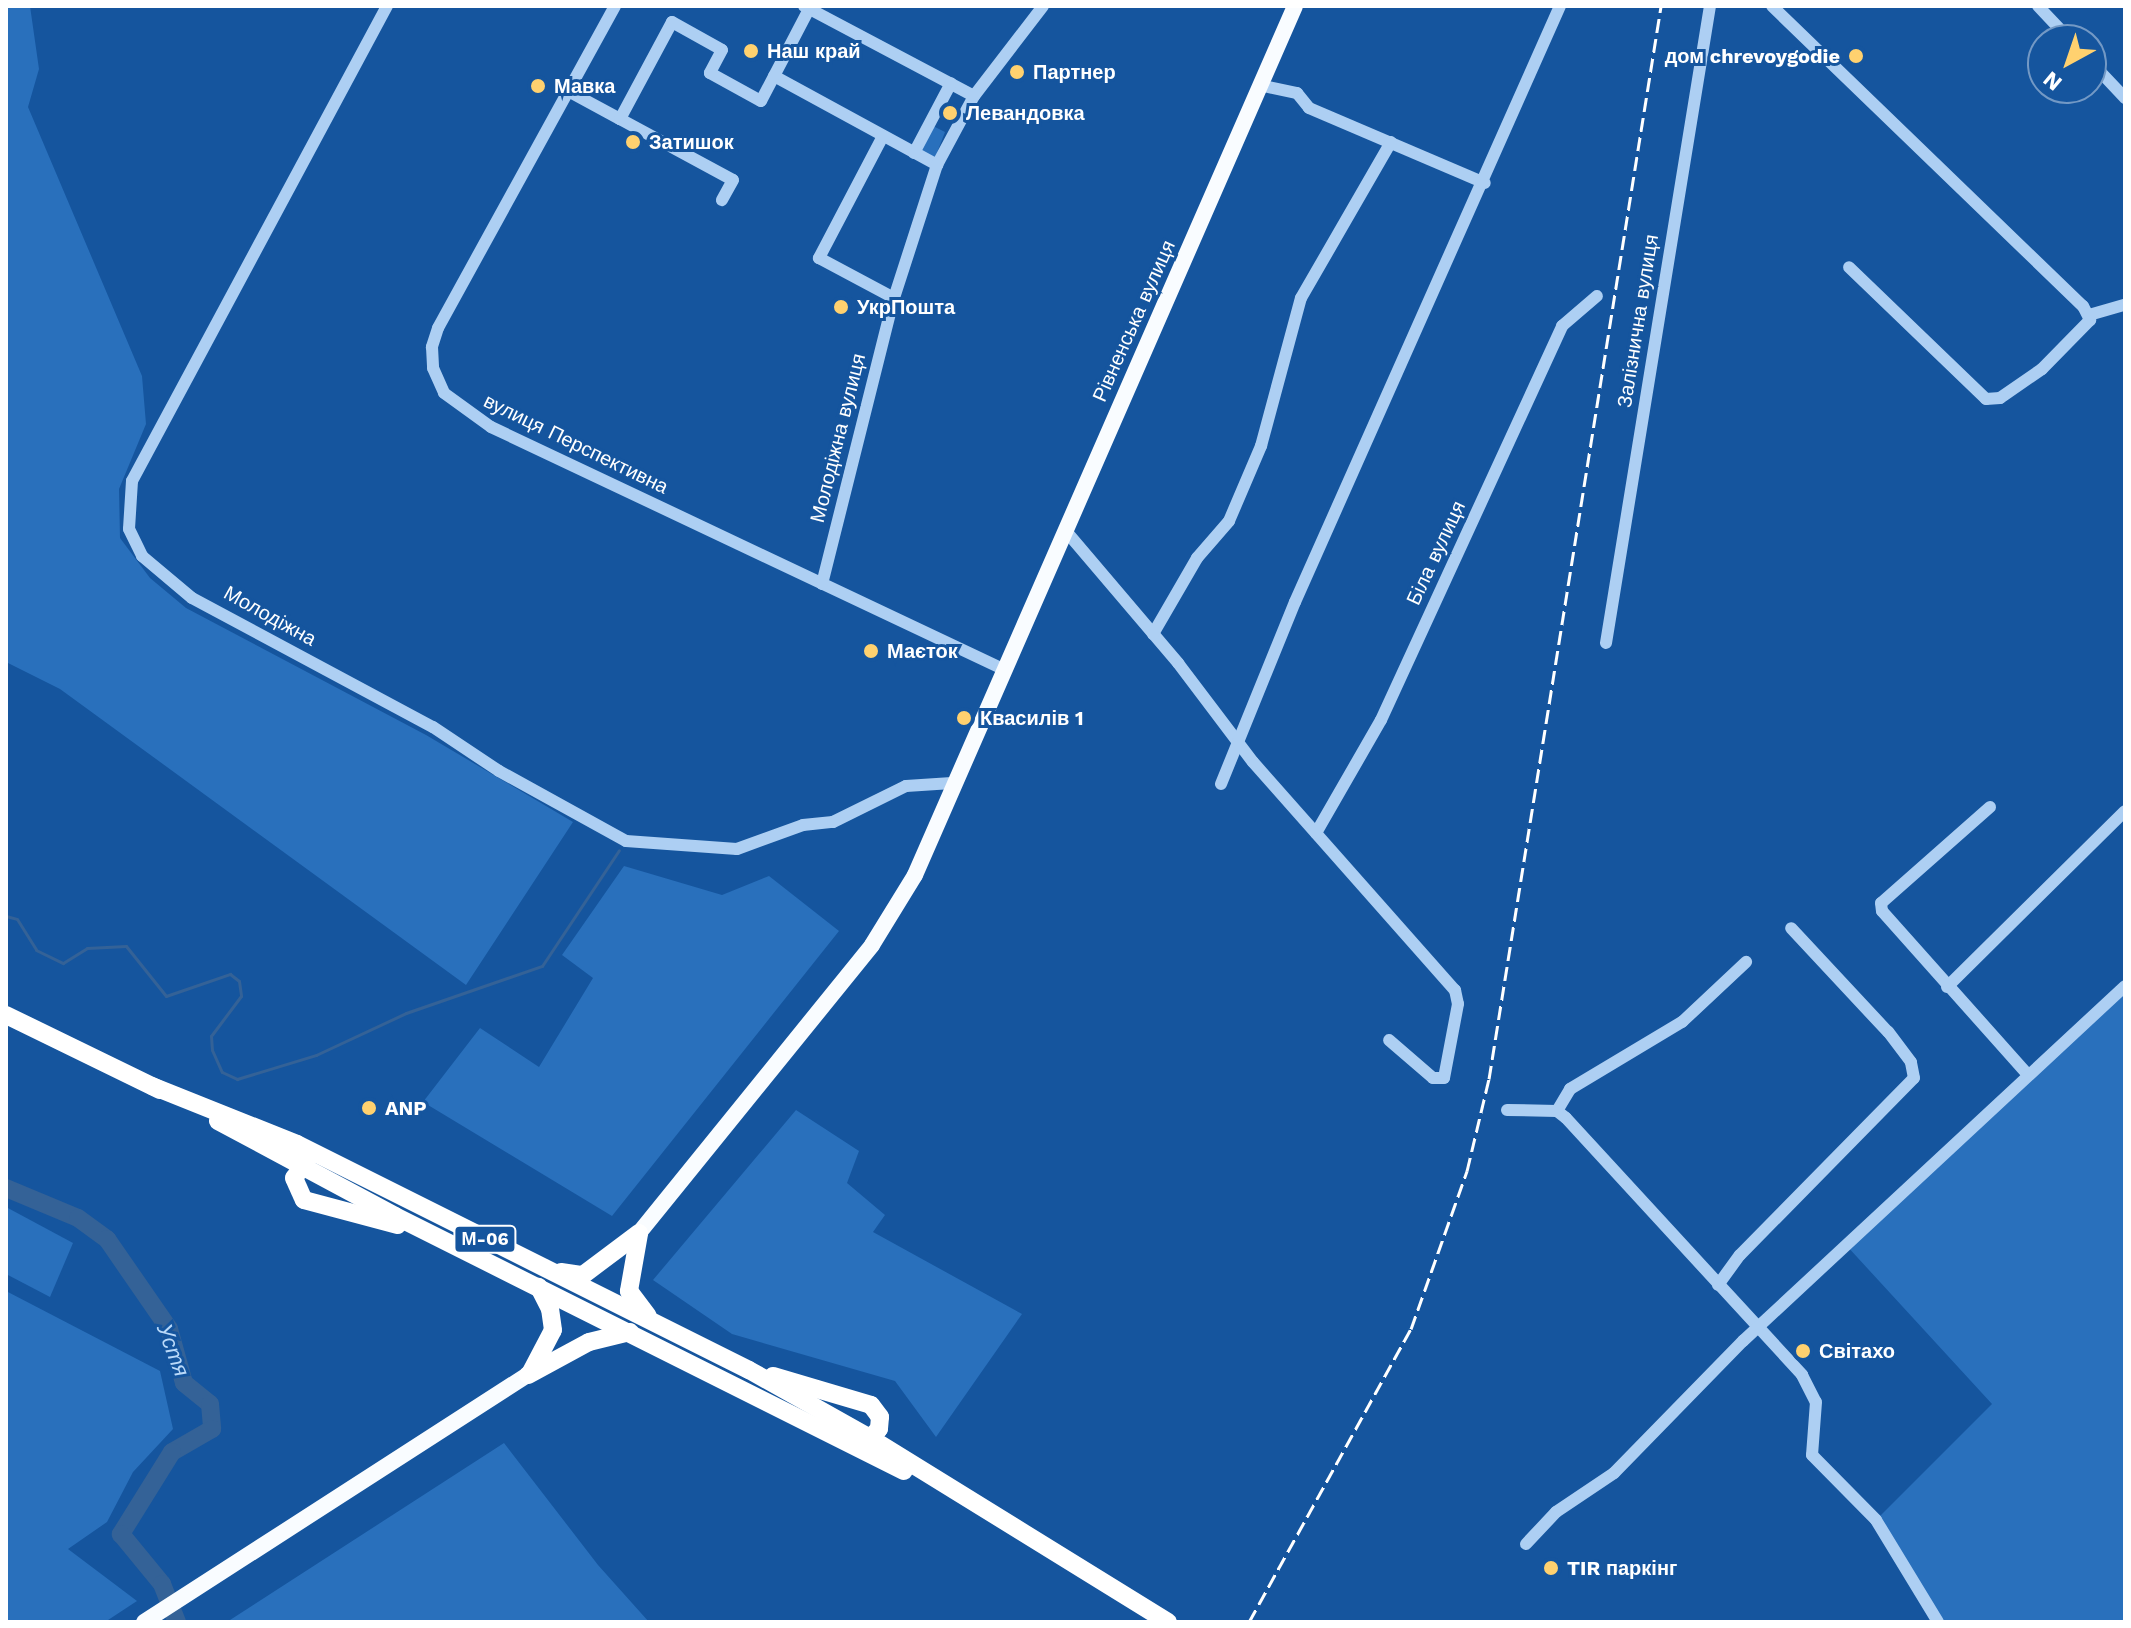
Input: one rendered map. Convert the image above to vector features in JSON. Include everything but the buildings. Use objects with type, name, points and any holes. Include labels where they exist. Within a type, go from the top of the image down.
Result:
[{"type":"highway","name":"М-06","points":[[6,1015],[152,1086],[428,1233],[1007,1523]]},
{"type":"highway","name":"М-06","points":[[152,1086],[315,1153],[749,1370],[870,1438],[1168,1622]]},
{"type":"highway","points":[[315,1153],[300,1165],[294,1178],[297,1193],[308,1203],[428,1233]]},
{"type":"highway","points":[[534,1263],[583,1275],[639,1233]]},
{"type":"highway","points":[[639,1233],[629,1291],[656,1323]]},
{"type":"highway","points":[[528,1375],[553,1330],[550,1309],[539,1287]]},
{"type":"highway","points":[[528,1375],[589,1342],[630,1332]]},
{"type":"highway","points":[[749,1370],[871,1405],[881,1424],[870,1438],[840,1439]]},
{"type":"main road","name":"Рівненська вулиця","points":[[639,1233],[872,945],[915,875],[952,783],[1295,6]]},
{"type":"main road","points":[[148,1619],[528,1375]]},
{"type":"street","name":"Молодіжна","points":[[387,6],[132,481],[129,529],[142,556],[192,598],[433,727],[499,771],[626,841],[737,849],[803,825],[833,822],[906,786],[952,783]]},
{"type":"street","name":"вулиця Перспективна","points":[[615,6],[438,328],[432,347],[433,368],[444,393],[491,427],[1003,669]]},
{"type":"street","name":"Молодіжна вулиця","points":[[822,584],[894,298],[937,165],[974,96],[1043,6]]},
{"type":"street","points":[[1221,784],[1295,602],[1485,183],[1560,6]]},
{"type":"street","name":"Залізнична вулиця","points":[[1606,643],[1710,6]]},
{"type":"street","points":[[1772,6],[2089,315]]},
{"type":"street","points":[[2038,6],[2055,24]]},
{"type":"street","points":[[620,119],[672,22],[722,50],[710,73],[761,101],[806,8],[974,96]]},
{"type":"street","points":[[774,76],[937,165]]},
{"type":"street","points":[[2107,79],[2125,98]]},
{"type":"street","points":[[914,153],[951,83]]},
{"type":"street","points":[[1259,85],[1297,93],[1309,108],[1485,183]]},
{"type":"street","points":[[570,92],[733,180],[722,200]]},
{"type":"street","points":[[883,136],[819,258],[894,298]]},
{"type":"street","points":[[1153,634],[1197,558],[1229,521],[1261,446],[1301,298],[1391,142]]},
{"type":"street","points":[[1849,267],[1986,399],[2000,398],[2042,369],[2081,333],[2089,315]]},
{"type":"street","name":"Біла вулиця","points":[[1316,833],[1381,720],[1562,326],[1597,296]]},
{"type":"street","points":[[2089,315],[2125,305]]},
{"type":"street","points":[[1065,530],[1153,634],[1238,742],[1455,990],[1458,1004],[1444,1078],[1433,1078],[1389,1040]]},
{"type":"street","points":[[1990,807],[1881,903],[1947,987],[2028,1075]]},
{"type":"street","points":[[1947,987],[2125,811]]},
{"type":"street","points":[[1718,1285],[1749,1246],[1914,1078],[1911,1062],[1888,1032],[1791,928]]},
{"type":"street","points":[[1557,1111],[1570,1089],[1682,1022],[1746,962]]},
{"type":"street","points":[[1526,1544],[1556,1512],[1614,1473],[1759,1327],[2125,986]]},
{"type":"street","points":[[1507,1110],[1557,1111],[1802,1375],[1816,1402],[1812,1455],[1876,1520],[1938,1622]]},
{"type":"shaded area","points":[[6,6],[30,6],[39,69],[28,107],[142,376],[146,424],[119,489],[120,538],[150,578],[186,608],[426,735],[573,822],[466,985],[60,689],[6,662]]},
{"type":"shaded area","points":[[933,126],[945,132],[935,158],[922,153],[921,147]]},
{"type":"shaded area","points":[[624,866],[722,895],[769,876],[839,931],[612,1216],[423,1102],[480,1028],[539,1067],[593,978],[562,955]]},
{"type":"shaded area","points":[[2125,986],[2125,1622],[1938,1622],[1876,1520],[1992,1404],[1846,1245]]},
{"type":"shaded area","points":[[796,1110],[859,1151],[847,1183],[885,1215],[873,1232],[1022,1314],[936,1437],[895,1381],[732,1334],[653,1280]]},
{"type":"shaded area","points":[[6,1207],[73,1243],[50,1297],[6,1274]]},
{"type":"shaded area","points":[[6,1291],[160,1371],[173,1429],[133,1472],[107,1522],[68,1549],[137,1601],[105,1622],[6,1622]]},
{"type":"shaded area","points":[[504,1443],[598,1565],[649,1622],[230,1620]]},
{"type":"waterway","points":[[6,916],[17,919],[36,950],[63,963],[87,948],[126,946],[166,996],[230,974],[239,981],[241,996],[211,1036],[212,1050],[222,1072],[237,1079],[316,1055],[406,1013],[542,966],[619,850]]},
{"type":"waterway","name":"Устя","points":[[6,1188],[78,1218],[107,1239],[169,1329],[184,1383],[210,1404],[212,1429],[172,1452],[121,1534],[162,1584],[177,1622]]},
{"type":"railway","points":[[1249,1622],[1411,1329],[1467,1171],[1489,1079],[1661,6]]},
{"type":"place","name":"Наш край","points":[[751,51]]},
{"type":"place","name":"дом chrevoygodie","points":[[1856,56]]},
{"type":"place","name":"Партнер","points":[[1017,72]]},
{"type":"place","name":"Мавка","points":[[538,86]]},
{"type":"place","name":"Левандовка","points":[[950,113]]},
{"type":"place","name":"Затишок","points":[[633,142]]},
{"type":"place","name":"УкрПошта","points":[[841,307]]},
{"type":"place","name":"Маєток","points":[[871,651]]},
{"type":"place","name":"Квасилів 1","points":[[964,718]]},
{"type":"place","name":"ANP","points":[[369,1108]]},
{"type":"place","name":"Світахо","points":[[1803,1351]]},
{"type":"place","name":"TIR паркінг","points":[[1551,1568]]}]
